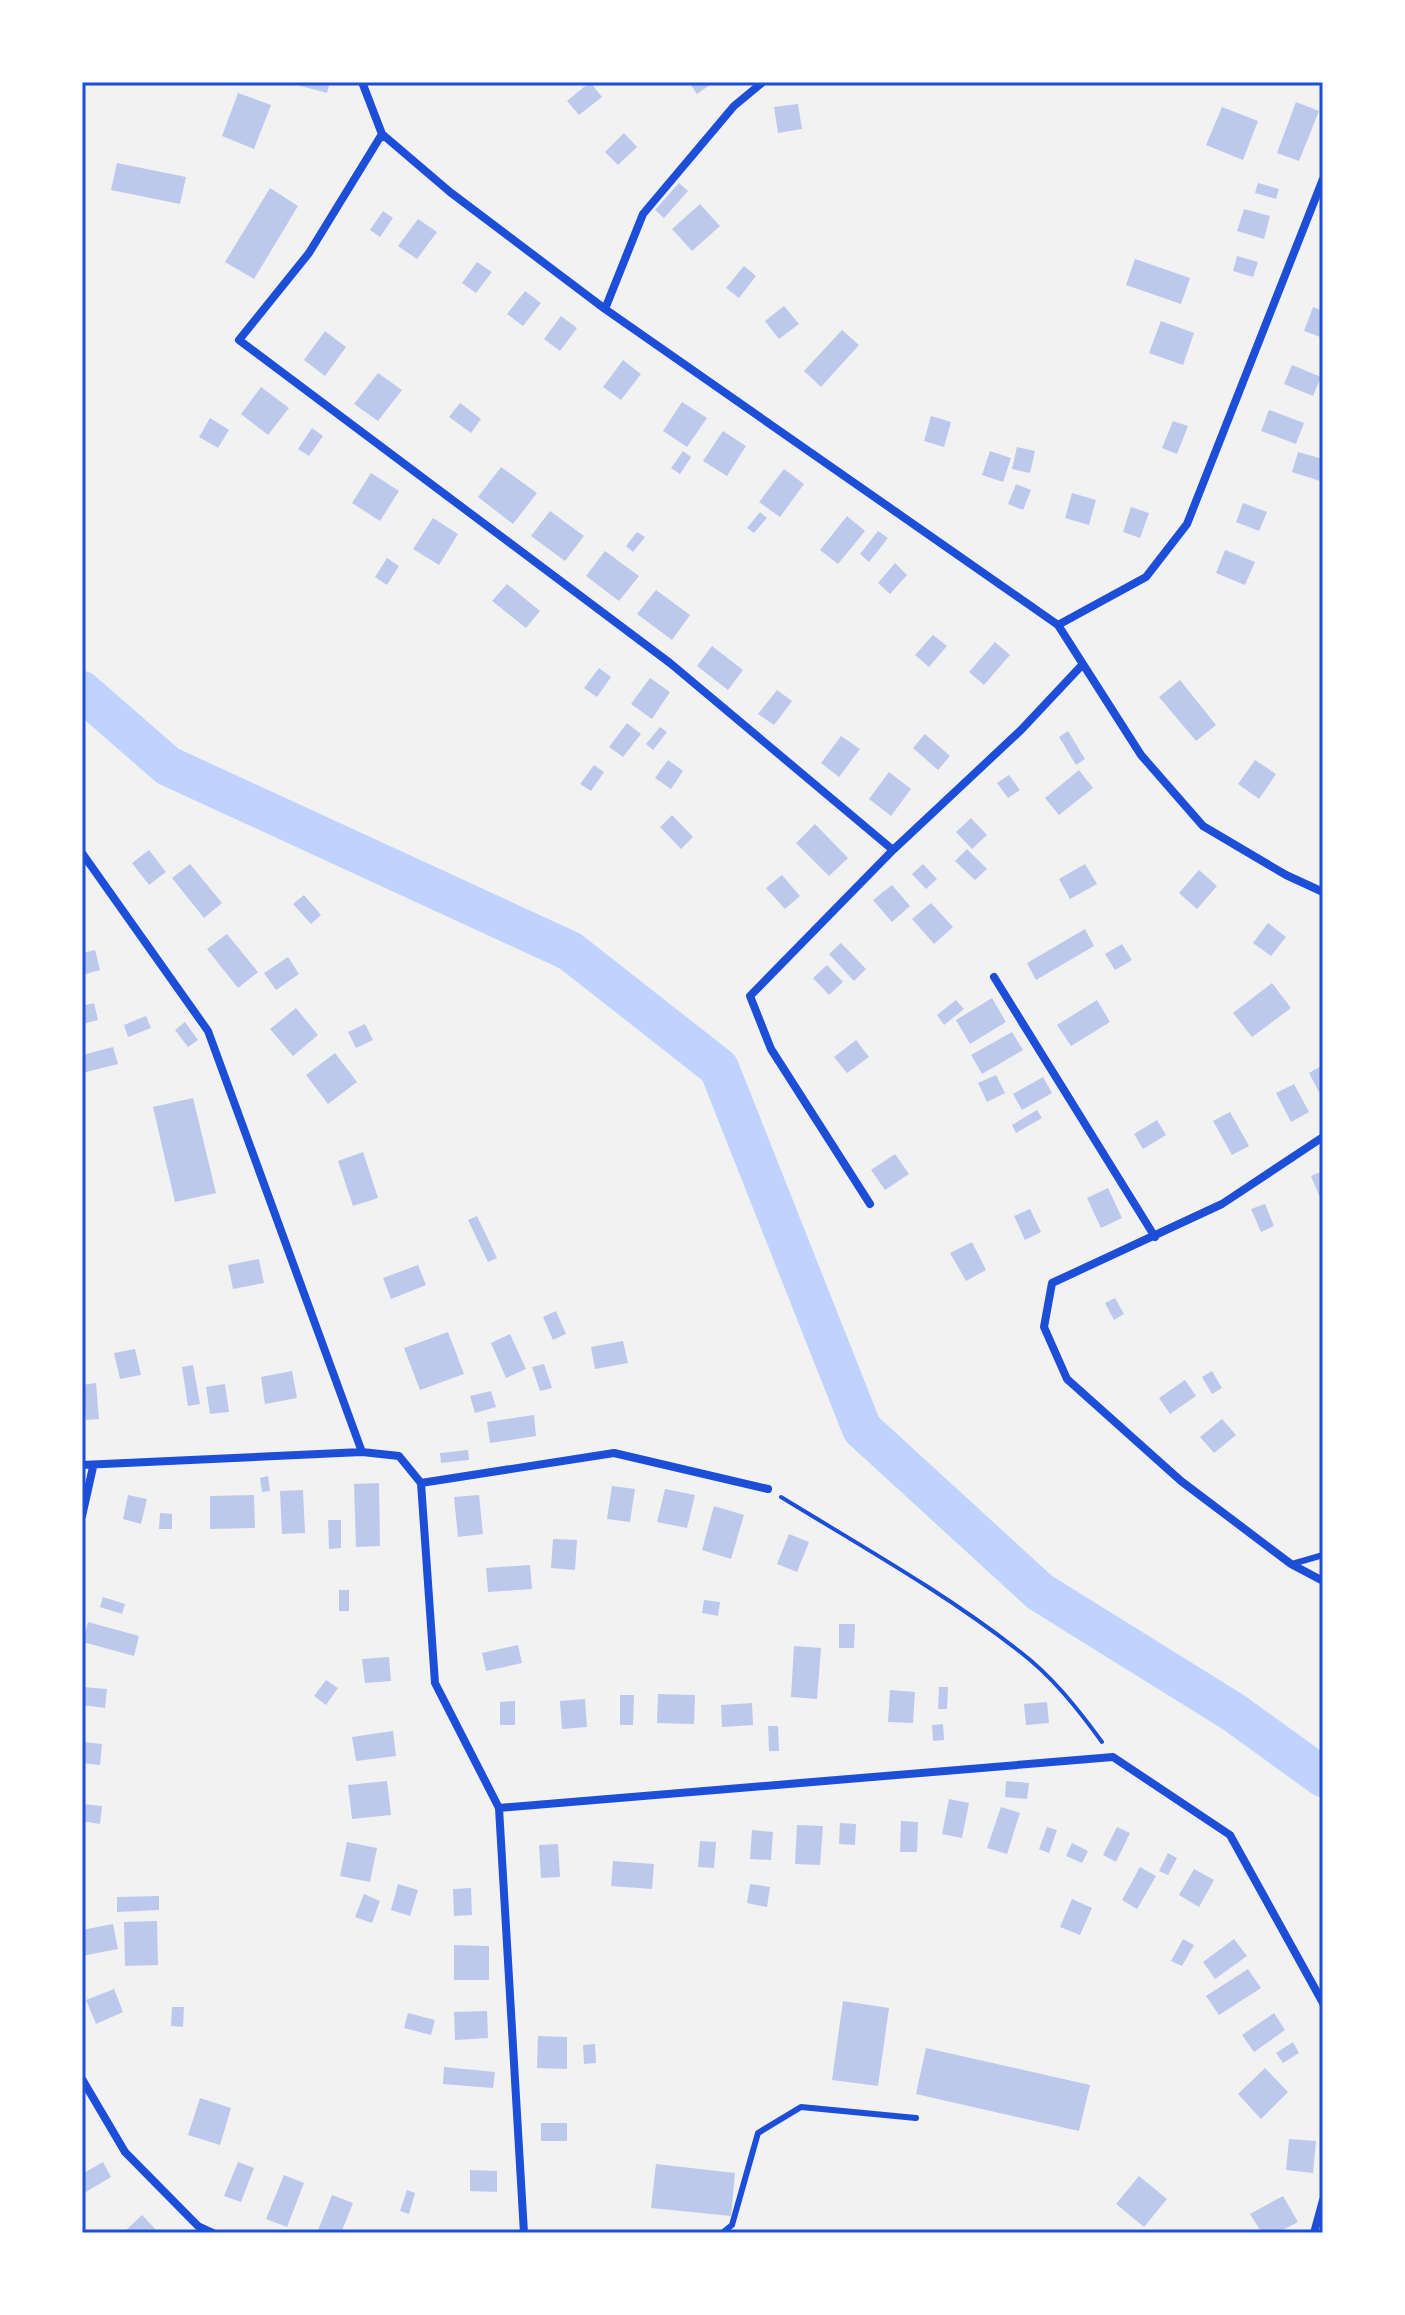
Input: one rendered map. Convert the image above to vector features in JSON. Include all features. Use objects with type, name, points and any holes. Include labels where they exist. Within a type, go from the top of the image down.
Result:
[{"type":"street","points":[[362,82],[382,134],[450,192],[605,309],[1058,625],[1141,755],[1203,826],[1286,875],[1323,892]]},
{"type":"street","points":[[605,309],[643,214],[734,106],[763,82]]},
{"type":"street","points":[[382,134],[309,253],[239,340],[670,663],[893,850]]},
{"type":"street","points":[[1058,625],[1146,577],[1187,524],[1323,179]]},
{"type":"street","points":[[870,1204],[771,1049],[750,996],[893,850],[1021,730],[1083,664]]},
{"type":"street","points":[[82,853],[208,1031],[362,1452]]},
{"type":"street","points":[[994,977],[1155,1237]]},
{"type":"street","points":[[1323,1137],[1222,1204],[1052,1283],[1044,1327],[1067,1379],[1181,1481],[1291,1564],[1323,1581]]},
{"type":"street","points":[[82,1465],[93,1467],[362,1452],[399,1456],[421,1483],[435,1683],[499,1808],[524,2233]]},
{"type":"street","points":[[421,1483],[614,1453],[768,1489]]},
{"type":"street","points":[[82,1516],[93,1467]]},
{"type":"street","points":[[499,1808],[1113,1757],[1230,1835],[1323,2003]]},
{"type":"street","points":[[82,2079],[125,2152],[198,2226],[213,2233]]},
{"type":"street","points":[[1314,2233],[1323,2200]]},
{"type":"lane","points":[[1291,1564],[1323,1555]]},
{"type":"lane","points":[[722,2233],[732,2225],[758,2133],[801,2107],[916,2118]]},
{"type":"path","points":[[768,1489],[889,1563],[1020,1652],[1072,1702],[1113,1757]]},
{"type":"building","points":[[286,82],[330,82],[327,93]]},
{"type":"building","points":[[590,82],[602,97],[579,115],[567,101]]},
{"type":"building","points":[[689,82],[714,82],[697,94]]},
{"type":"building","points":[[238,93],[271,105],[254,149],[222,136]]},
{"type":"building","points":[[1296,102],[1319,111],[1299,161],[1277,153]]},
{"type":"building","points":[[798,104],[802,129],[778,133],[774,107]]},
{"type":"building","points":[[1222,107],[1258,121],[1243,160],[1206,145]]},
{"type":"building","points":[[624,133],[637,147],[618,165],[605,152]]},
{"type":"building","points":[[117,163],[186,177],[180,204],[111,190]]},
{"type":"building","points":[[679,183],[688,191],[664,218],[655,210]]},
{"type":"building","points":[[1258,183],[1279,189],[1276,199],[1255,193]]},
{"type":"building","points":[[270,188],[298,206],[254,279],[225,262]]},
{"type":"building","points":[[700,204],[720,226],[692,251],[672,229]]},
{"type":"building","points":[[1244,209],[1270,216],[1264,239],[1237,231]]},
{"type":"building","points":[[383,211],[393,218],[380,237],[370,230]]},
{"type":"building","points":[[418,219],[437,232],[417,259],[398,246]]},
{"type":"building","points":[[1237,256],[1258,262],[1253,277],[1233,271]]},
{"type":"building","points":[[1135,259],[1190,278],[1181,304],[1126,285]]},
{"type":"building","points":[[477,262],[492,272],[476,293],[462,283]]},
{"type":"building","points":[[744,266],[756,276],[739,298],[726,288]]},
{"type":"building","points":[[525,291],[541,303],[523,326],[507,314]]},
{"type":"building","points":[[784,306],[799,324],[779,339],[765,321]]},
{"type":"building","points":[[1313,307],[1323,311],[1323,338],[1304,331]]},
{"type":"building","points":[[561,316],[577,328],[560,351],[544,339]]},
{"type":"building","points":[[1161,321],[1194,333],[1183,365],[1149,353]]},
{"type":"building","points":[[842,330],[859,345],[821,387],[804,371]]},
{"type":"building","points":[[325,331],[346,347],[325,376],[304,360]]},
{"type":"building","points":[[623,360],[641,374],[621,400],[603,387]]},
{"type":"building","points":[[1292,365],[1321,377],[1313,396],[1284,384]]},
{"type":"building","points":[[378,373],[402,390],[378,421],[354,404]]},
{"type":"building","points":[[261,387],[289,408],[268,435],[241,414]]},
{"type":"building","points":[[682,402],[707,418],[687,447],[663,431]]},
{"type":"building","points":[[460,403],[481,419],[471,433],[449,417]]},
{"type":"building","points":[[1269,410],[1304,423],[1296,444],[1261,431]]},
{"type":"building","points":[[931,416],[951,422],[944,447],[924,441]]},
{"type":"building","points":[[210,418],[229,430],[218,448],[199,437]]},
{"type":"building","points":[[1173,421],[1188,426],[1177,454],[1162,448]]},
{"type":"building","points":[[312,428],[323,436],[309,456],[298,449]]},
{"type":"building","points":[[723,431],[746,446],[727,476],[703,461]]},
{"type":"building","points":[[1017,447],[1035,451],[1030,473],[1012,469]]},
{"type":"building","points":[[683,451],[691,457],[680,474],[671,468]]},
{"type":"building","points":[[990,451],[1011,458],[1003,482],[982,475]]},
{"type":"building","points":[[1298,452],[1323,459],[1323,482],[1292,472]]},
{"type":"building","points":[[501,467],[537,493],[513,524],[478,497]]},
{"type":"building","points":[[784,469],[804,484],[780,517],[759,502]]},
{"type":"building","points":[[371,473],[399,491],[380,521],[352,503]]},
{"type":"building","points":[[1016,484],[1031,490],[1023,510],[1008,504]]},
{"type":"building","points":[[1072,493],[1096,500],[1089,525],[1065,518]]},
{"type":"building","points":[[1243,503],[1267,512],[1259,531],[1236,522]]},
{"type":"building","points":[[1131,507],[1149,513],[1140,538],[1123,532]]},
{"type":"building","points":[[550,511],[584,536],[565,561],[531,536]]},
{"type":"building","points":[[760,512],[767,518],[754,533],[747,528]]},
{"type":"building","points":[[847,516],[865,531],[838,564],[820,550]]},
{"type":"building","points":[[433,518],[458,534],[439,565],[413,549]]},
{"type":"building","points":[[878,531],[888,538],[869,562],[860,554]]},
{"type":"building","points":[[637,532],[645,537],[633,552],[626,546]]},
{"type":"building","points":[[1225,550],[1255,562],[1245,585],[1216,573]]},
{"type":"building","points":[[605,551],[639,576],[619,601],[586,576]]},
{"type":"building","points":[[387,558],[399,566],[387,585],[375,577]]},
{"type":"building","points":[[895,563],[907,575],[890,594],[878,583]]},
{"type":"building","points":[[507,584],[540,611],[526,628],[492,601]]},
{"type":"building","points":[[656,590],[690,615],[672,640],[637,614]]},
{"type":"building","points":[[933,635],[947,646],[929,667],[915,655]]},
{"type":"building","points":[[995,642],[1010,655],[984,685],[969,672]]},
{"type":"building","points":[[712,646],[743,670],[728,690],[697,666]]},
{"type":"building","points":[[599,668],[611,677],[597,697],[584,688]]},
{"type":"building","points":[[650,678],[670,692],[652,719],[631,704]]},
{"type":"building","points":[[1180,680],[1216,725],[1196,741],[1159,697]]},
{"type":"building","points":[[777,690],[792,701],[774,725],[758,714]]},
{"type":"building","points":[[627,723],[641,734],[623,757],[609,747]]},
{"type":"building","points":[[660,727],[667,732],[653,750],[646,744]]},
{"type":"building","points":[[1068,731],[1085,759],[1076,765],[1059,737]]},
{"type":"building","points":[[925,734],[950,756],[938,770],[913,748]]},
{"type":"building","points":[[841,736],[860,749],[839,777],[821,763]]},
{"type":"building","points":[[668,760],[683,771],[671,789],[655,778]]},
{"type":"building","points":[[1255,760],[1276,774],[1259,799],[1238,784]]},
{"type":"building","points":[[594,765],[604,772],[591,791],[580,784]]},
{"type":"building","points":[[1079,770],[1093,788],[1059,815],[1045,798]]},
{"type":"building","points":[[889,772],[911,789],[891,816],[869,799]]},
{"type":"building","points":[[1009,775],[1020,790],[1008,798],[997,783]]},
{"type":"building","points":[[672,815],[693,837],[681,849],[660,827]]},
{"type":"building","points":[[971,818],[987,835],[972,849],[956,832]]},
{"type":"building","points":[[815,824],[848,858],[829,876],[796,843]]},
{"type":"building","points":[[967,849],[987,869],[975,880],[955,861]]},
{"type":"building","points":[[149,850],[166,872],[149,885],[132,863]]},
{"type":"building","points":[[190,864],[222,903],[204,918],[172,878]]},
{"type":"building","points":[[923,864],[937,879],[926,889],[912,874]]},
{"type":"building","points":[[1085,864],[1097,884],[1070,899],[1059,879]]},
{"type":"building","points":[[1199,870],[1217,886],[1197,909],[1179,893]]},
{"type":"building","points":[[782,875],[800,896],[785,909],[766,888]]},
{"type":"building","points":[[892,885],[910,906],[892,922],[873,900]]},
{"type":"building","points":[[304,895],[321,915],[311,924],[293,904]]},
{"type":"building","points":[[931,903],[953,927],[934,944],[912,919]]},
{"type":"building","points":[[1268,923],[1286,937],[1271,956],[1253,943]]},
{"type":"building","points":[[1085,929],[1094,946],[1036,980],[1027,963]]},
{"type":"building","points":[[227,934],[258,972],[238,988],[207,949]]},
{"type":"building","points":[[841,943],[866,969],[854,981],[829,954]]},
{"type":"building","points":[[1122,944],[1132,960],[1115,970],[1105,954]]},
{"type":"building","points":[[95,950],[100,970],[82,975],[82,953]]},
{"type":"building","points":[[288,957],[299,974],[276,990],[264,973]]},
{"type":"building","points":[[827,965],[843,982],[829,995],[813,978]]},
{"type":"building","points":[[1272,983],[1291,1008],[1252,1037],[1233,1013]]},
{"type":"building","points":[[992,998],[1006,1022],[970,1044],[956,1020]]},
{"type":"building","points":[[956,1000],[964,1009],[944,1025],[937,1015]]},
{"type":"building","points":[[1097,1000],[1110,1022],[1071,1046],[1057,1025]]},
{"type":"building","points":[[94,1003],[98,1020],[82,1024],[82,1006]]},
{"type":"building","points":[[296,1008],[318,1035],[293,1056],[270,1029]]},
{"type":"building","points":[[146,1016],[151,1028],[128,1037],[124,1025]]},
{"type":"building","points":[[185,1022],[198,1040],[188,1047],[175,1030]]},
{"type":"building","points":[[365,1024],[373,1040],[356,1048],[348,1032]]},
{"type":"building","points":[[1012,1032],[1023,1050],[982,1074],[971,1055]]},
{"type":"building","points":[[856,1040],[869,1057],[847,1073],[834,1057]]},
{"type":"building","points":[[113,1047],[118,1064],[82,1073],[82,1055]]},
{"type":"building","points":[[335,1053],[357,1082],[328,1104],[306,1075]]},
{"type":"building","points":[[1323,1065],[1323,1090],[1319,1092],[1309,1073]]},
{"type":"building","points":[[996,1075],[1005,1093],[987,1102],[978,1083]]},
{"type":"building","points":[[1043,1077],[1052,1093],[1022,1110],[1013,1094]]},
{"type":"building","points":[[1294,1084],[1309,1112],[1291,1122],[1276,1093]]},
{"type":"building","points":[[193,1098],[216,1193],[175,1202],[153,1107]]},
{"type":"building","points":[[1037,1110],[1042,1118],[1016,1133],[1012,1125]]},
{"type":"building","points":[[1230,1112],[1249,1146],[1232,1155],[1213,1121]]},
{"type":"building","points":[[1157,1120],[1166,1135],[1143,1149],[1134,1134]]},
{"type":"building","points":[[363,1152],[378,1198],[353,1206],[338,1161]]},
{"type":"building","points":[[895,1154],[909,1174],[885,1190],[871,1170]]},
{"type":"building","points":[[1323,1171],[1323,1205],[1311,1176]]},
{"type":"building","points":[[1108,1188],[1122,1218],[1101,1228],[1087,1198]]},
{"type":"building","points":[[1265,1204],[1274,1226],[1261,1232],[1251,1209]]},
{"type":"building","points":[[1030,1209],[1041,1232],[1025,1240],[1014,1216]]},
{"type":"building","points":[[477,1216],[497,1258],[488,1262],[468,1220]]},
{"type":"building","points":[[972,1242],[986,1270],[966,1281],[950,1253]]},
{"type":"building","points":[[259,1259],[264,1283],[233,1289],[228,1265]]},
{"type":"building","points":[[418,1265],[426,1285],[391,1299],[383,1278]]},
{"type":"building","points":[[1115,1298],[1124,1314],[1114,1320],[1105,1303]]},
{"type":"building","points":[[556,1311],[566,1334],[553,1340],[543,1317]]},
{"type":"building","points":[[448,1332],[464,1374],[420,1390],[404,1348]]},
{"type":"building","points":[[510,1334],[526,1369],[506,1378],[491,1343]]},
{"type":"building","points":[[623,1341],[628,1363],[595,1369],[591,1347]]},
{"type":"building","points":[[135,1349],[141,1375],[120,1379],[114,1353]]},
{"type":"building","points":[[544,1364],[552,1388],[540,1391],[532,1367]]},
{"type":"building","points":[[193,1365],[200,1404],[188,1406],[182,1367]]},
{"type":"building","points":[[292,1371],[297,1398],[265,1404],[261,1377]]},
{"type":"building","points":[[1212,1371],[1222,1388],[1212,1394],[1202,1377]]},
{"type":"building","points":[[1185,1380],[1196,1396],[1170,1414],[1159,1398]]},
{"type":"building","points":[[96,1383],[99,1419],[86,1420],[82,1385]]},
{"type":"building","points":[[225,1384],[229,1412],[210,1414],[206,1387]]},
{"type":"building","points":[[491,1391],[496,1407],[475,1413],[470,1396]]},
{"type":"building","points":[[534,1415],[536,1436],[490,1443],[487,1422]]},
{"type":"building","points":[[1222,1419],[1236,1435],[1214,1453],[1200,1437]]},
{"type":"building","points":[[468,1450],[469,1460],[441,1463],[440,1453]]},
{"type":"building","points":[[268,1476],[270,1491],[262,1492],[260,1478]]},
{"type":"building","points":[[379,1483],[380,1546],[356,1547],[354,1484]]},
{"type":"building","points":[[612,1486],[635,1489],[630,1522],[607,1519]]},
{"type":"building","points":[[665,1489],[695,1495],[687,1528],[657,1522]]},
{"type":"building","points":[[303,1490],[305,1533],[282,1534],[280,1491]]},
{"type":"building","points":[[128,1495],[147,1499],[141,1524],[123,1519]]},
{"type":"building","points":[[254,1495],[255,1528],[210,1529],[210,1496]]},
{"type":"building","points":[[479,1495],[483,1534],[458,1537],[454,1497]]},
{"type":"building","points":[[714,1506],[744,1515],[731,1559],[702,1550]]},
{"type":"building","points":[[160,1513],[172,1514],[172,1529],[159,1529]]},
{"type":"building","points":[[328,1520],[341,1520],[341,1548],[329,1549]]},
{"type":"building","points":[[789,1534],[809,1542],[797,1572],[777,1564]]},
{"type":"building","points":[[553,1539],[577,1540],[575,1570],[551,1568]]},
{"type":"building","points":[[530,1565],[532,1589],[488,1592],[486,1568]]},
{"type":"building","points":[[339,1590],[349,1590],[349,1611],[339,1611]]},
{"type":"building","points":[[103,1597],[125,1604],[122,1614],[100,1607]]},
{"type":"building","points":[[704,1600],[720,1602],[718,1616],[702,1613]]},
{"type":"building","points":[[88,1622],[139,1636],[134,1656],[83,1642]]},
{"type":"building","points":[[839,1624],[855,1624],[854,1648],[839,1648]]},
{"type":"building","points":[[518,1645],[522,1663],[486,1671],[482,1653]]},
{"type":"building","points":[[794,1646],[821,1648],[817,1699],[791,1697]]},
{"type":"building","points":[[389,1657],[391,1681],[365,1683],[362,1659]]},
{"type":"building","points":[[326,1680],[338,1688],[326,1705],[314,1696]]},
{"type":"building","points":[[82,1687],[107,1689],[105,1708],[82,1705]]},
{"type":"building","points":[[939,1687],[948,1687],[947,1709],[938,1709]]},
{"type":"building","points":[[890,1690],[915,1692],[913,1723],[888,1722]]},
{"type":"building","points":[[658,1694],[695,1695],[694,1724],[657,1723]]},
{"type":"building","points":[[620,1695],[634,1695],[633,1725],[620,1725]]},
{"type":"building","points":[[585,1699],[587,1727],[562,1729],[560,1701]]},
{"type":"building","points":[[515,1701],[515,1725],[500,1725],[500,1702]]},
{"type":"building","points":[[1047,1702],[1049,1723],[1026,1725],[1024,1704]]},
{"type":"building","points":[[752,1703],[753,1725],[722,1727],[721,1705]]},
{"type":"building","points":[[943,1724],[944,1740],[933,1741],[932,1725]]},
{"type":"building","points":[[768,1726],[778,1726],[779,1751],[769,1751]]},
{"type":"building","points":[[393,1731],[396,1756],[356,1761],[352,1737]]},
{"type":"building","points":[[82,1742],[102,1744],[100,1765],[82,1763]]},
{"type":"building","points":[[387,1781],[391,1815],[352,1819],[348,1785]]},
{"type":"building","points":[[1006,1781],[1029,1783],[1027,1799],[1005,1797]]},
{"type":"building","points":[[949,1799],[969,1803],[962,1838],[942,1834]]},
{"type":"building","points":[[82,1804],[102,1806],[100,1824],[82,1821]]},
{"type":"building","points":[[1001,1807],[1020,1813],[1007,1854],[987,1848]]},
{"type":"building","points":[[901,1821],[918,1822],[917,1852],[900,1852]]},
{"type":"building","points":[[840,1823],[856,1824],[855,1845],[839,1844]]},
{"type":"building","points":[[797,1825],[823,1826],[820,1865],[795,1864]]},
{"type":"building","points":[[1047,1827],[1057,1830],[1049,1853],[1039,1849]]},
{"type":"building","points":[[1117,1827],[1130,1833],[1116,1862],[1103,1855]]},
{"type":"building","points":[[752,1830],[773,1832],[771,1860],[750,1859]]},
{"type":"building","points":[[700,1841],[716,1842],[714,1868],[698,1867]]},
{"type":"building","points":[[347,1842],[377,1848],[370,1882],[340,1876]]},
{"type":"building","points":[[1072,1843],[1088,1851],[1082,1863],[1066,1856]]},
{"type":"building","points":[[558,1844],[560,1877],[541,1878],[539,1845]]},
{"type":"building","points":[[1168,1853],[1177,1858],[1168,1875],[1159,1871]]},
{"type":"building","points":[[613,1861],[654,1864],[652,1889],[611,1886]]},
{"type":"building","points":[[1140,1867],[1156,1876],[1137,1909],[1122,1900]]},
{"type":"building","points":[[1194,1869],[1214,1880],[1199,1907],[1179,1895]]},
{"type":"building","points":[[398,1884],[418,1890],[410,1916],[391,1910]]},
{"type":"building","points":[[750,1884],[770,1887],[767,1907],[747,1903]]},
{"type":"building","points":[[471,1888],[472,1915],[454,1916],[453,1889]]},
{"type":"building","points":[[364,1894],[380,1901],[372,1923],[355,1917]]},
{"type":"building","points":[[159,1896],[159,1910],[117,1912],[117,1897]]},
{"type":"building","points":[[1072,1899],[1092,1908],[1080,1935],[1060,1927]]},
{"type":"building","points":[[157,1921],[158,1965],[125,1966],[124,1922]]},
{"type":"building","points":[[113,1924],[118,1949],[82,1956],[82,1930]]},
{"type":"building","points":[[1183,1939],[1194,1945],[1182,1966],[1171,1961]]},
{"type":"building","points":[[1234,1939],[1247,1956],[1215,1979],[1203,1962]]},
{"type":"building","points":[[454,1945],[489,1946],[489,1980],[454,1980]]},
{"type":"building","points":[[1248,1969],[1261,1988],[1219,2015],[1206,1996]]},
{"type":"building","points":[[114,1989],[123,2012],[96,2024],[86,2000]]},
{"type":"building","points":[[843,2001],[889,2008],[878,2086],[832,2080]]},
{"type":"building","points":[[172,2007],[184,2007],[183,2027],[171,2026]]},
{"type":"building","points":[[487,2011],[488,2038],[455,2040],[454,2012]]},
{"type":"building","points":[[408,2013],[435,2020],[431,2035],[404,2028]]},
{"type":"building","points":[[1274,2013],[1285,2030],[1254,2052],[1242,2035]]},
{"type":"building","points":[[538,2036],[567,2037],[567,2069],[537,2068]]},
{"type":"building","points":[[1293,2042],[1299,2053],[1283,2063],[1276,2053]]},
{"type":"building","points":[[595,2044],[596,2063],[584,2064],[583,2045]]},
{"type":"building","points":[[926,2048],[1090,2085],[1079,2131],[916,2094]]},
{"type":"building","points":[[444,2067],[495,2072],[493,2088],[443,2084]]},
{"type":"building","points":[[1265,2068],[1288,2092],[1261,2119],[1238,2094]]},
{"type":"building","points":[[200,2098],[231,2108],[220,2145],[188,2135]]},
{"type":"building","points":[[541,2123],[567,2123],[567,2141],[541,2141]]},
{"type":"building","points":[[1289,2139],[1316,2141],[1313,2173],[1286,2170]]},
{"type":"building","points":[[103,2162],[111,2177],[84,2193],[82,2174]]},
{"type":"building","points":[[238,2162],[254,2168],[241,2202],[224,2196]]},
{"type":"building","points":[[656,2164],[735,2173],[731,2216],[651,2208]]},
{"type":"building","points":[[470,2170],[497,2171],[497,2192],[470,2191]]},
{"type":"building","points":[[284,2175],[304,2183],[287,2227],[266,2219]]},
{"type":"building","points":[[1139,2176],[1167,2199],[1144,2227],[1116,2204]]},
{"type":"building","points":[[407,2190],[415,2193],[409,2214],[400,2211]]},
{"type":"building","points":[[332,2195],[353,2203],[341,2233],[317,2233]]},
{"type":"building","points":[[1283,2196],[1298,2222],[1277,2233],[1262,2233],[1250,2214]]},
{"type":"building","points":[[142,2215],[159,2233],[123,2233]]},
{"type":"waterway","points":[[82,691],[168,766],[570,951],[719,1068],[862,1429],[1040,1592],[1233,1712],[1323,1777]]}]
